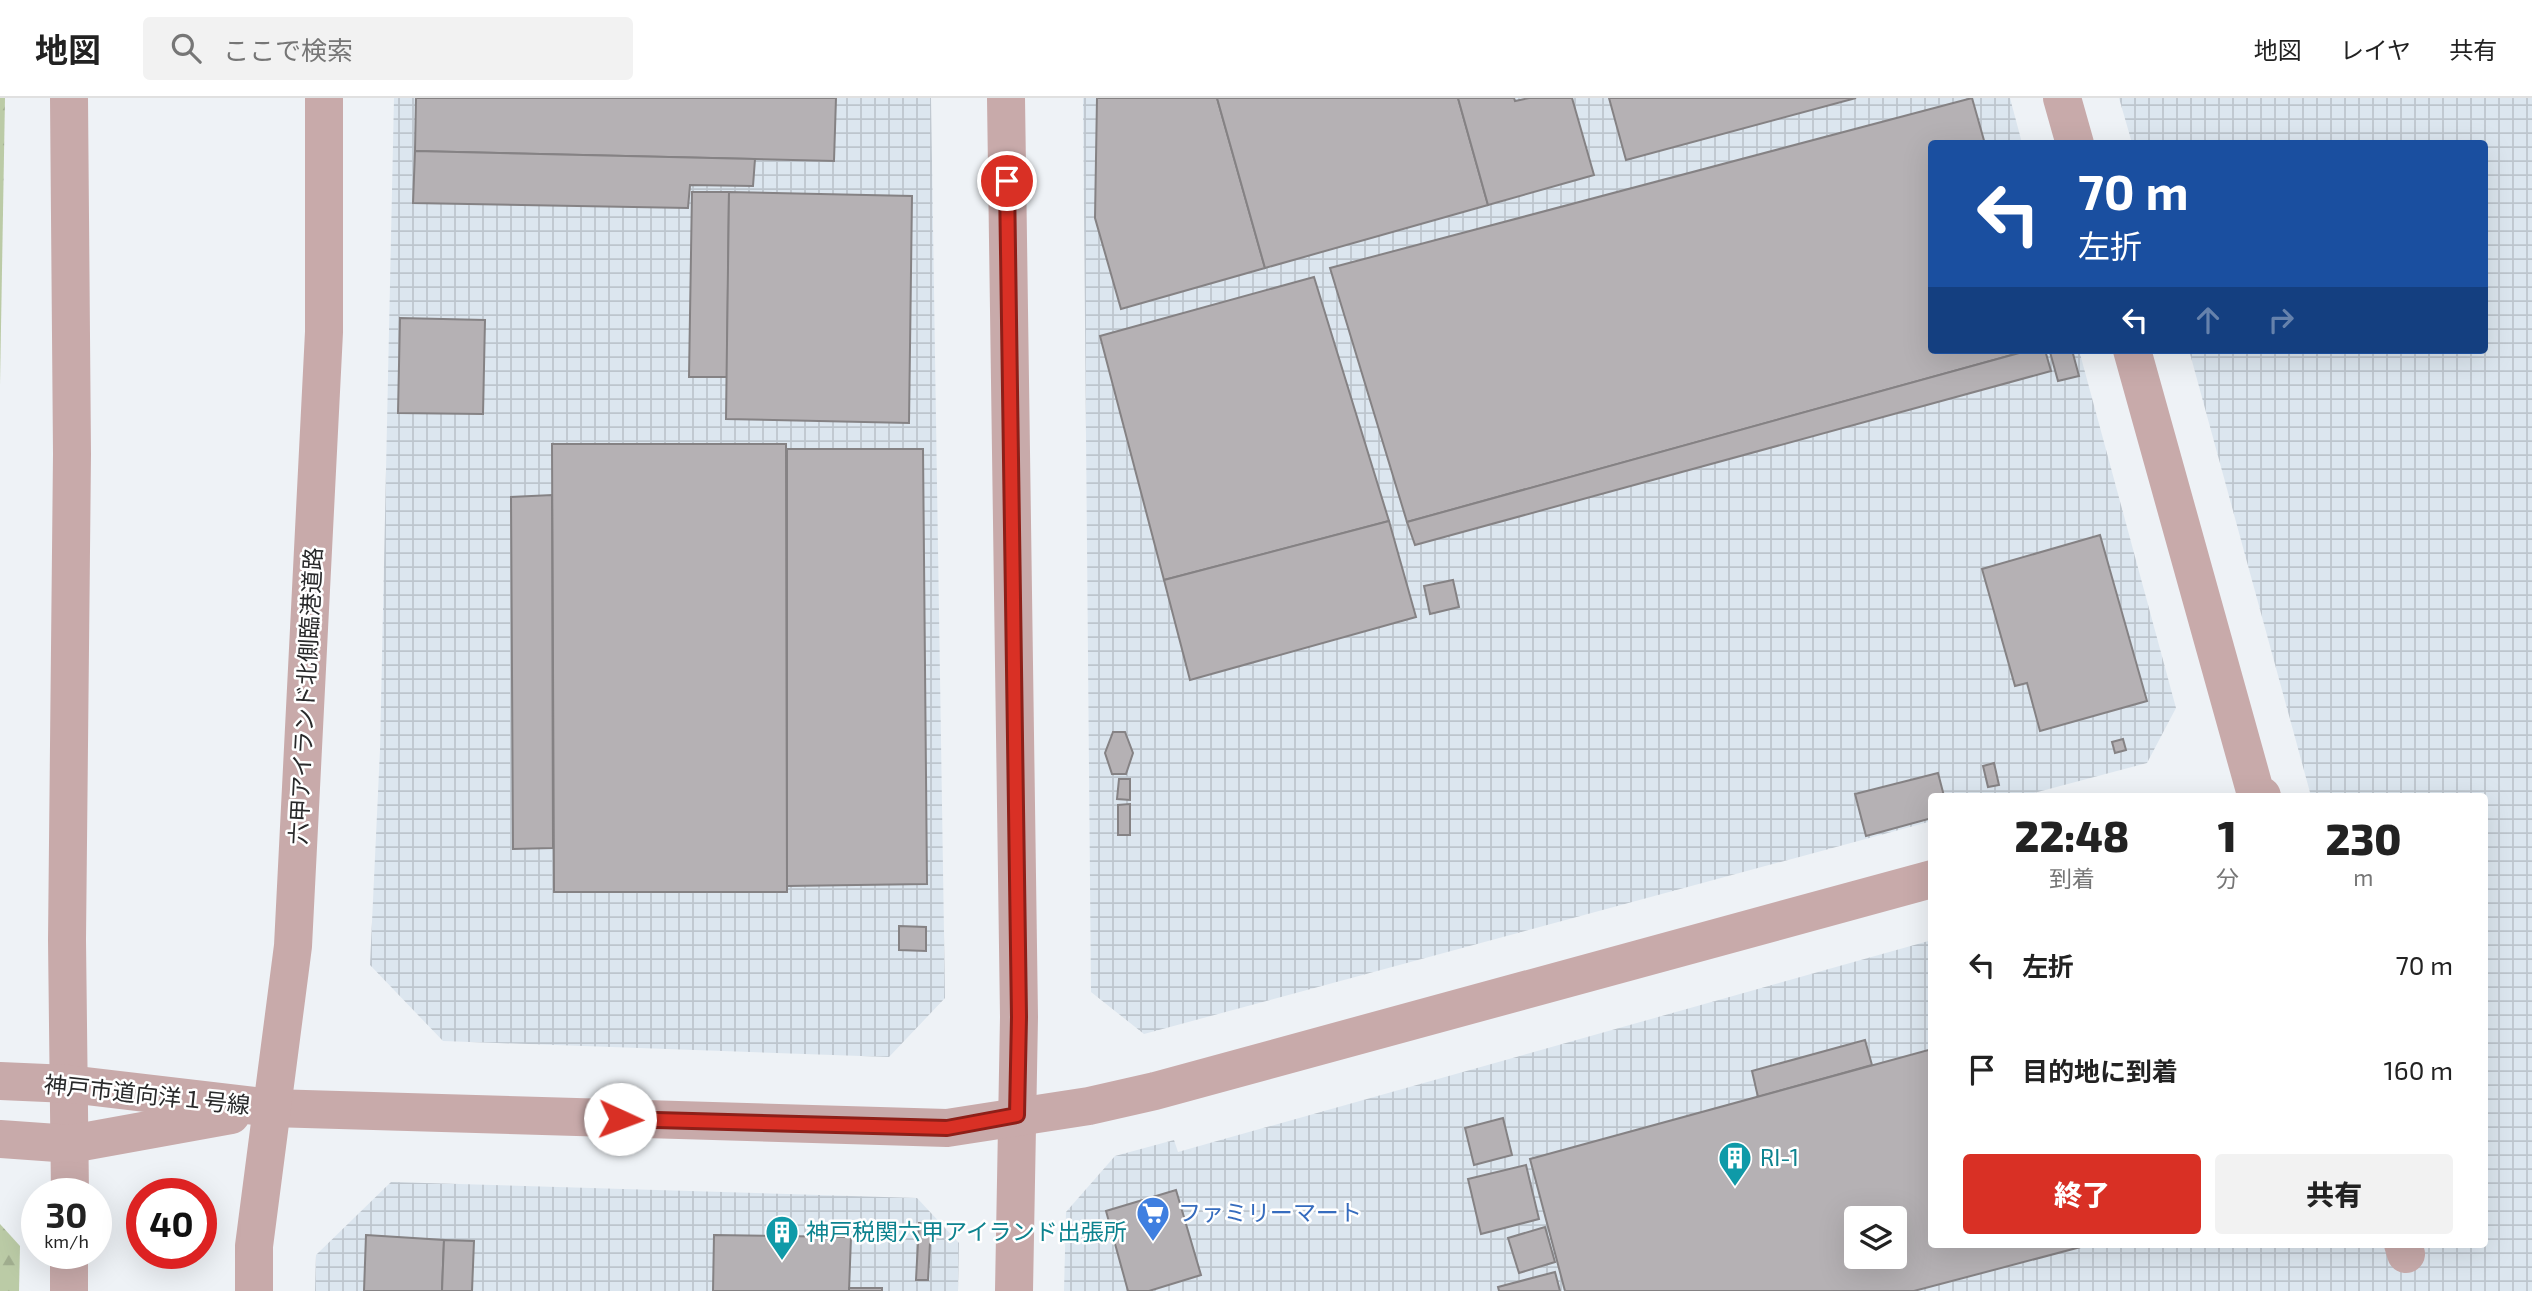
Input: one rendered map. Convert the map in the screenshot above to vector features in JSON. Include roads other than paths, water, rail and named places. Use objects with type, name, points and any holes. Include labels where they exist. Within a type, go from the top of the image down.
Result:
[{"type":"street","points":[[69,98],[70,1178]]},
{"type":"street","name":"六甲アイランド北側臨港道路","points":[[254,1291],[254,1246],[293,946],[324,332],[324,98]]},
{"type":"street","points":[[1006,98],[1019,1017],[1014,1291]]},
{"type":"street","points":[[2062,98],[2074,140]]},
{"type":"street","points":[[2133,354],[2250,793]]},
{"type":"street","points":[[271,1108],[947,1128],[1089,1105],[1155,1091],[1928,880]]},
{"type":"street","name":"神戸市道向洋１号線","points":[[0,1081],[69,1084],[271,1108]]},
{"type":"street","name":"神戸市道向洋１号線","points":[[0,1139],[71,1144],[271,1108]]},
{"type":"street","points":[[69,1269],[69,1291]]},
{"type":"place","name":"RI-1","points":[[1735,1188]]},
{"type":"place","name":"ファミリーマート","points":[[1153,1243]]},
{"type":"place","name":"神戸税関六甲アイランド出張所","points":[[782,1262]]}]
